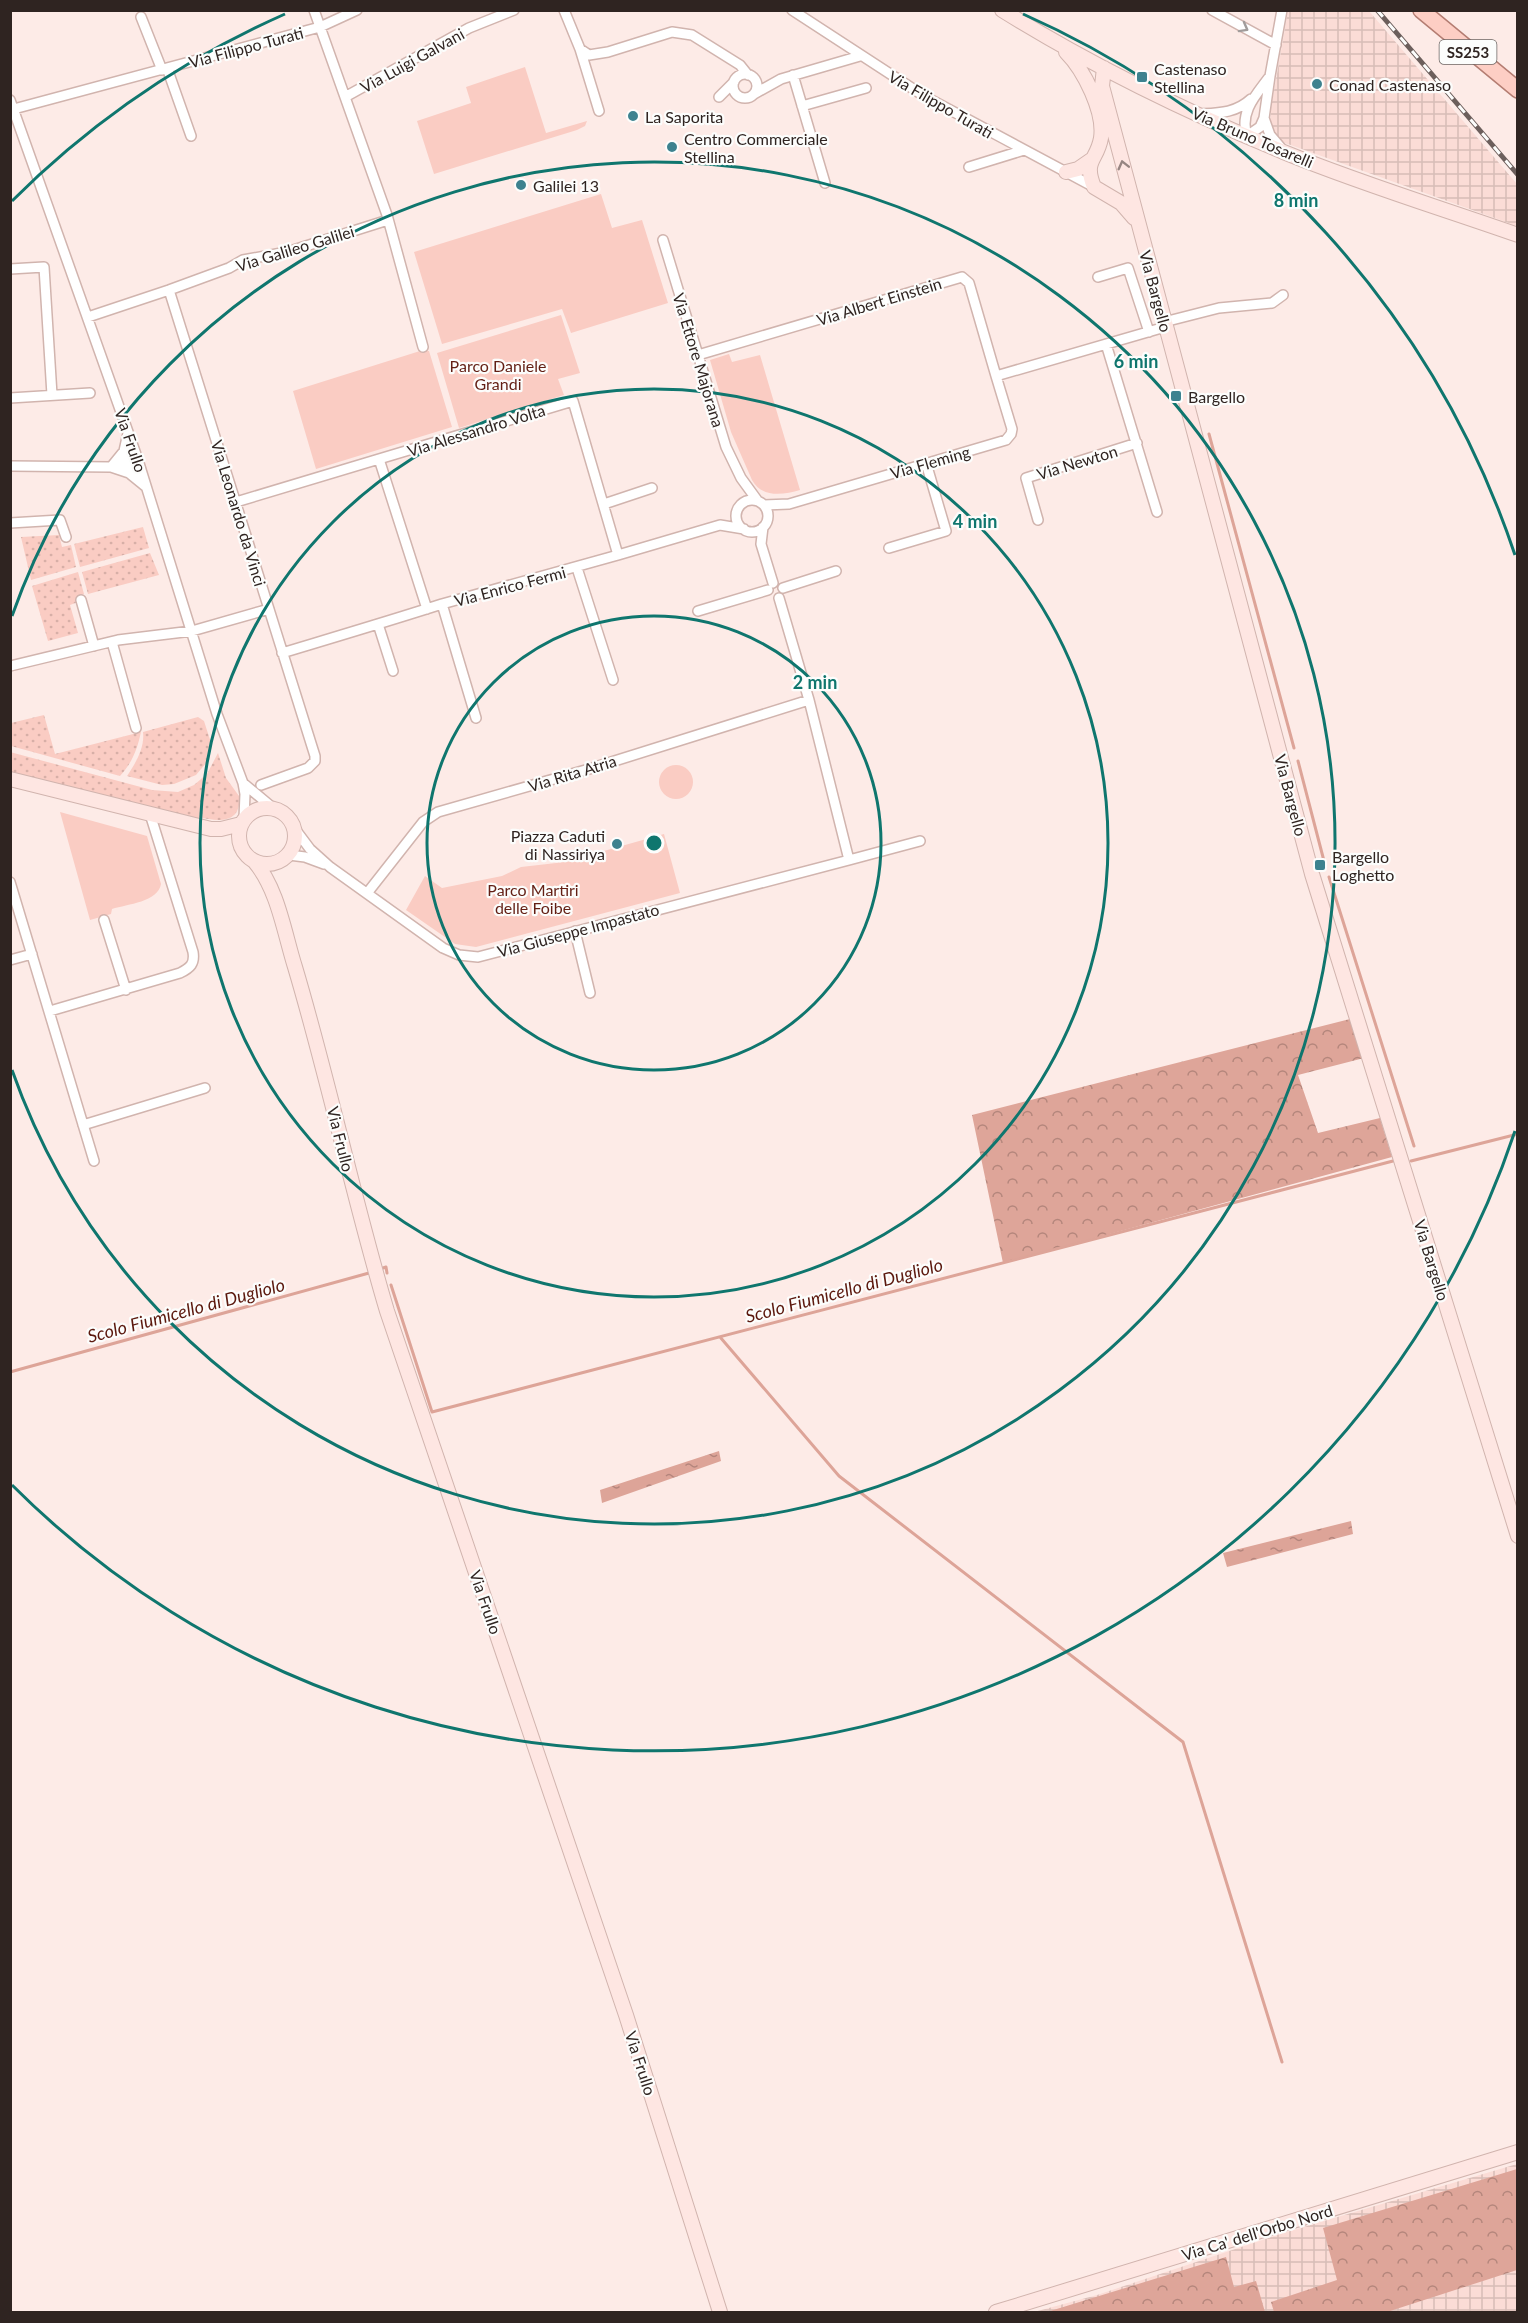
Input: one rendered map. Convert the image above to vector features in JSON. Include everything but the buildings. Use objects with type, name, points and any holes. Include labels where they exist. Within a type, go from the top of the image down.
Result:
[{"type":"main road","name":"SS253","points":[[1421,10],[1518,90]]},
{"type":"street","points":[[314,10],[388,220],[423,348]]},
{"type":"street","name":"Via Filippo Turati","points":[[12,106],[165,69],[320,27],[357,10]]},
{"type":"street","name":"Via Luigi Galvani","points":[[345,97],[469,28],[514,10]]},
{"type":"street","points":[[564,10],[580,50],[599,111]]},
{"type":"street","name":"Via Filippo Turati","points":[[792,10],[924,96],[1125,206],[1137,222]]},
{"type":"street","name":"Via Bruno Tosarelli","points":[[1002,10],[1104,68],[1196,114],[1287,153],[1518,235]]},
{"type":"street","points":[[1212,10],[1276,45]]},
{"type":"street","points":[[1269,76],[1257,93],[1244,120],[1247,136],[1260,127],[1264,118],[1269,76],[1282,10]]},
{"type":"street","name":"Via Filippo Turati","points":[[141,17],[165,69],[190,136]]},
{"type":"street","points":[[580,50],[589,55],[608,52],[672,32],[692,35],[740,65],[757,87],[754,94]]},
{"type":"street","points":[[1056,42],[1076,63],[1089,86],[1101,128],[1101,138],[1091,160],[1089,172],[1094,188]]},
{"type":"street","points":[[781,79],[765,80],[750,76],[736,80],[719,97],[748,98],[781,79],[860,56]]},
{"type":"street","points":[[728,57],[734,65],[735,92],[740,97]]},
{"type":"street","points":[[1089,86],[1097,73],[1104,68]]},
{"type":"street","name":"Via Bargello","points":[[1104,68],[1102,86],[1137,222],[1313,878],[1518,1536]]},
{"type":"street","points":[[793,75],[825,183]]},
{"type":"street","name":"Via Filippo Turati","points":[[802,106],[866,88]]},
{"type":"street","points":[[1196,114],[1232,111],[1240,108],[1257,93]]},
{"type":"street","name":"Via Frullo","points":[[12,106],[138,460],[225,738],[243,783]]},
{"type":"street","points":[[1264,118],[1270,135],[1287,153]]},
{"type":"street","name":"Via Filippo Turati","points":[[969,167],[1024,150]]},
{"type":"street","points":[[1066,172],[1078,169],[1091,160]]},
{"type":"street","name":"Via Galileo Galilei","points":[[169,290],[229,268],[243,260],[287,252],[388,220]]},
{"type":"street","name":"Via Ettore Majorana","points":[[663,240],[726,447],[741,478],[760,502]]},
{"type":"street","points":[[10,269],[44,267],[52,395]]},
{"type":"street","name":"Via Bargello","points":[[1098,277],[1128,268],[1149,332]]},
{"type":"street","name":"Via Albert Einstein","points":[[698,355],[962,277],[969,283],[996,376]]},
{"type":"street","points":[[88,317],[169,290]]},
{"type":"street","name":"Via Leonardo da Vinci","points":[[169,290],[315,760],[308,768],[261,785]]},
{"type":"street","points":[[996,376],[1149,332],[1219,308],[1272,303],[1283,295]]},
{"type":"street","name":"Via Newton","points":[[1106,344],[1157,512]]},
{"type":"street","name":"Via Fleming","points":[[760,502],[789,504],[1009,438],[1012,429],[996,376]]},
{"type":"street","points":[[10,398],[90,393]]},
{"type":"street","name":"Via Alessandro Volta","points":[[236,502],[573,401],[604,504]]},
{"type":"street","points":[[115,466],[124,451],[128,431]]},
{"type":"street","name":"Via Newton","points":[[1038,520],[1026,478],[1137,443]]},
{"type":"street","points":[[379,459],[427,609]]},
{"type":"street","points":[[10,466],[127,468],[138,460]]},
{"type":"street","points":[[889,548],[946,531],[926,463]]},
{"type":"street","points":[[115,466],[135,476],[148,490]]},
{"type":"street","name":"Via Ettore Majorana","points":[[738,510],[741,478]]},
{"type":"street","points":[[618,555],[604,504],[652,488]]},
{"type":"street","points":[[761,543],[737,521],[738,510],[747,501],[760,502],[767,510],[761,543],[770,587],[774,598],[779,598]]},
{"type":"street","name":"Via Fleming","points":[[765,523],[789,504]]},
{"type":"street","name":"Via Enrico Fermi","points":[[282,653],[442,604],[577,568],[720,525],[738,510]]},
{"type":"street","points":[[10,523],[60,520],[66,537]]},
{"type":"street","points":[[749,530],[765,523]]},
{"type":"street","name":"Via Enrico Fermi","points":[[720,525],[749,530]]},
{"type":"street","name":"Via Enrico Fermi","points":[[577,568],[613,680]]},
{"type":"street","points":[[783,588],[836,571]]},
{"type":"street","points":[[698,611],[779,583],[783,588],[783,594],[779,598]]},
{"type":"street","points":[[779,598],[809,700],[849,860]]},
{"type":"street","points":[[81,600],[94,646]]},
{"type":"street","name":"Via Enrico Fermi","points":[[442,604],[476,718]]},
{"type":"street","points":[[10,666],[112,642],[192,631],[268,609]]},
{"type":"street","points":[[378,624],[393,671]]},
{"type":"street","points":[[112,642],[136,728]]},
{"type":"street","name":"Via Rita Atria","points":[[368,892],[417,828],[438,812],[589,769],[809,700]]},
{"type":"street","points":[[13,782],[221,830],[243,821],[259,808],[273,808]]},
{"type":"street","points":[[243,783],[273,808],[285,814],[295,829],[295,842],[272,887]]},
{"type":"street","points":[[242,849],[239,838],[245,794],[243,783]]},
{"type":"street","points":[[50,1011],[180,973],[194,962],[193,952],[150,814]]},
{"type":"street","points":[[211,829],[242,849],[254,861],[271,864],[285,858]]},
{"type":"street","name":"Via Giuseppe Impastato","points":[[295,829],[310,849],[330,867],[368,892],[443,948],[459,955],[478,957],[920,841]]},
{"type":"street","name":"Via Giuseppe Impastato","points":[[285,858],[305,857],[330,867]]},
{"type":"street","name":"Via Frullo","points":[[254,861],[272,887],[314,1032],[366,1238],[387,1311],[626,2015],[720,2313]]},
{"type":"street","points":[[10,882],[94,1161]]},
{"type":"street","points":[[104,920],[126,990]]},
{"type":"street","points":[[575,931],[590,993]]},
{"type":"street","points":[[10,960],[32,954]]},
{"type":"street","points":[[83,1125],[205,1088]]},
{"type":"street","name":"Via Ca' dell'Orbo Nord","points":[[996,2313],[1518,2152]]},
{"type":"shaded area","points":[[1288,11],[1369,11],[1517,184],[1517,226],[1285,143],[1277,137],[1270,127],[1271,108]]},
{"type":"shaded area","points":[[1517,2164],[1517,2312],[1034,2312],[1097,2295],[1280,2234]]},
{"type":"green space","points":[[525,67],[546,133],[587,121],[585,126],[434,174],[417,121],[471,103],[466,87]]},
{"type":"green space","points":[[601,194],[612,228],[642,220],[668,303],[571,333],[562,309],[442,344],[414,252]]},
{"type":"green space","name":"Parco Daniele Grandi","points":[[561,315],[580,373],[558,379],[564,395],[459,428],[437,353]]},
{"type":"green space","points":[[420,351],[429,351],[452,427],[316,469],[293,391]]},
{"type":"green space","points":[[729,354],[732,362],[760,355],[800,490],[773,494],[761,490],[752,480],[731,432],[710,360]]},
{"type":"green space","points":[[143,527],[149,548],[80,567],[74,544]]},
{"type":"green space","points":[[59,535],[62,547],[71,545],[76,567],[31,580],[21,537]]},
{"type":"green space","points":[[150,553],[159,575],[88,594],[82,572]]},
{"type":"green space","points":[[78,572],[84,594],[76,597],[78,602],[70,605],[78,633],[48,641],[32,586]]},
{"type":"green space","points":[[44,715],[55,754],[141,732],[134,756],[120,776],[11,746],[11,723]]},
{"type":"green space","points":[[198,717],[204,721],[212,746],[207,762],[196,775],[174,784],[162,785],[127,776],[141,750],[143,732]]},
{"type":"green space","points":[[10,752],[152,790],[178,792],[194,785],[207,774],[218,753],[226,778],[239,796],[239,805],[237,812],[227,819],[214,820],[199,817],[199,820],[11,772]]},
{"type":"green space","points":[[676,765],[688,770],[693,782],[688,794],[676,799],[664,794],[659,782],[664,770]]},
{"type":"green space","points":[[60,812],[147,836],[161,884],[159,890],[148,899],[112,909],[111,914],[90,920]]},
{"type":"green space","name":"Parco Martiri delle Foibe","points":[[664,834],[680,893],[476,947],[455,944],[406,910],[425,876],[442,888],[502,876],[521,867],[565,862]]},
{"type":"green space","points":[[1350,1019],[1364,1058],[1298,1075],[1318,1133],[1380,1118],[1392,1157],[1003,1263],[972,1115]]},
{"type":"green space","points":[[1517,2169],[1517,2270],[1387,2312],[1274,2312],[1271,2302],[1337,2280],[1323,2228]]},
{"type":"green space","points":[[1226,2257],[1234,2287],[1256,2281],[1265,2312],[1047,2312]]},
{"type":"water","points":[[719,1451],[721,1461],[602,1503],[600,1490]]},
{"type":"water","points":[[1351,1521],[1353,1534],[1227,1567],[1223,1553]]},
{"type":"waterway","points":[[1209,434],[1294,748]]},
{"type":"waterway","points":[[1298,761],[1324,861]]},
{"type":"waterway","points":[[1329,877],[1414,1146]]},
{"type":"waterway","name":"Scolo Fiumicello di Dugliolo","points":[[1411,1161],[1518,1134]]},
{"type":"waterway","name":"Scolo Fiumicello di Dugliolo","points":[[391,1285],[432,1412],[1393,1161]]},
{"type":"waterway","name":"Scolo Fiumicello di Dugliolo","points":[[383,1268],[386,1267],[387,1273]]},
{"type":"waterway","name":"Scolo Fiumicello di Dugliolo","points":[[10,1372],[369,1273]]},
{"type":"waterway","points":[[720,1337],[839,1476],[1183,1742],[1282,2062]]},
{"type":"railway","points":[[1377,10],[1518,175]]},
{"type":"place","name":"Castenaso Stellina","points":[[1142,77]]},
{"type":"place","name":"Conad Castenaso","points":[[1317,84]]},
{"type":"place","name":"La Saporita","points":[[633,116]]},
{"type":"place","name":"Centro Commerciale Stellina","points":[[672,147]]},
{"type":"place","name":"Galilei 13","points":[[521,185]]},
{"type":"place","name":"Bargello","points":[[1176,396]]},
{"type":"place","name":"Piazza Caduti di Nassiriya","points":[[617,844]]},
{"type":"place","name":"Bargello Loghetto","points":[[1320,865]]}]
